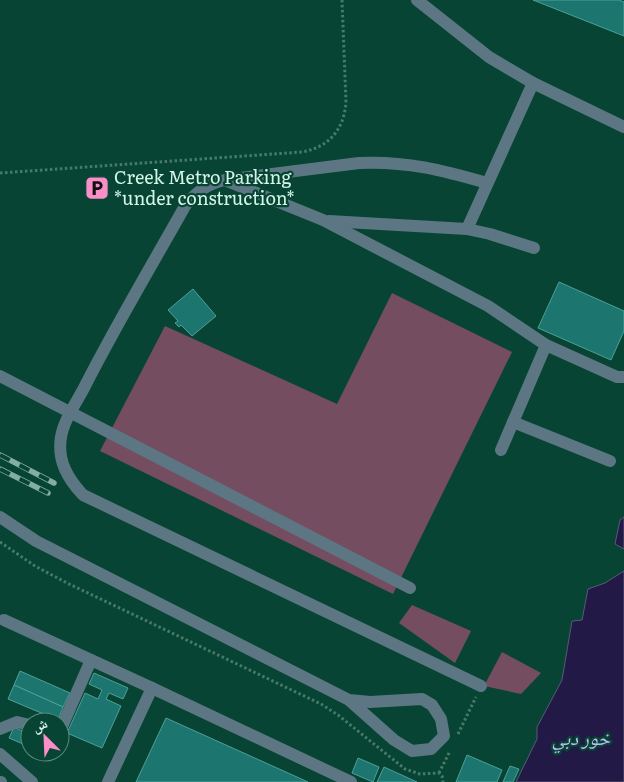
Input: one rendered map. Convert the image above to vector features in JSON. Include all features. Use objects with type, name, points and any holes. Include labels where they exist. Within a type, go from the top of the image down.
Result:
[{"type":"street","points":[[417,0],[488,57],[533,83],[624,127]]},
{"type":"street","points":[[467,229],[533,83]]},
{"type":"street","points":[[481,686],[84,495],[72,484],[64,470],[60,454],[61,438],[66,422],[98,361],[185,206],[202,189],[224,180],[380,162],[424,166],[487,183]]},
{"type":"street","points":[[224,180],[323,220],[488,306],[546,345],[617,377],[624,377]]},
{"type":"street","points":[[323,220],[467,229],[534,248]]},
{"type":"street","points":[[502,450],[546,345]]},
{"type":"street","points":[[0,376],[410,588]]},
{"type":"street","points":[[513,422],[610,461]]},
{"type":"street","points":[[0,517],[36,541],[349,700],[394,740],[412,751],[431,749],[444,736],[441,719],[432,705],[422,699],[370,702],[349,700]]},
{"type":"street","points":[[4,620],[351,782]]},
{"type":"street","points":[[68,712],[91,660]]},
{"type":"street","points":[[108,782],[152,688]]},
{"type":"street","points":[[0,729],[16,722],[20,723]]},
{"type":"street","points":[[0,754],[32,782]]},
{"type":"path","points":[[0,173],[302,152],[321,147],[336,133],[345,114],[342,0]]},
{"type":"path","points":[[0,542],[35,566],[67,583],[321,704],[338,715],[405,769],[420,774],[439,773]]},
{"type":"path","points":[[456,738],[481,686]]},
{"type":"path","points":[[439,773],[452,747]]},
{"type":"path","points":[[439,773],[442,776],[443,782]]},
{"type":"shaded area","points":[[392,293],[512,352],[393,594],[100,451],[165,326],[337,404]]},
{"type":"shaded area","points":[[412,605],[471,631],[455,663],[399,623]]},
{"type":"shaded area","points":[[502,652],[541,673],[521,694],[484,686]]},
{"type":"water","points":[[624,517],[624,549],[615,544],[620,520]]},
{"type":"water","name":"خور دبي","points":[[624,571],[624,782],[516,782],[537,739],[537,727],[562,680],[572,621],[582,620],[588,589],[605,583]]},
{"type":"building","points":[[533,0],[619,0],[624,2],[624,36]]},
{"type":"building","points":[[559,282],[624,311],[624,331],[611,360],[538,328]]},
{"type":"building","points":[[193,289],[216,316],[192,336],[181,325],[179,327],[175,323],[178,321],[168,310]]},
{"type":"building","points":[[20,671],[70,693],[63,707],[14,685]]},
{"type":"building","points":[[94,673],[128,688],[123,699],[109,693],[106,699],[121,706],[102,748],[70,734],[70,726],[85,693],[98,699],[102,690],[89,684]]},
{"type":"building","points":[[14,685],[63,707],[61,712],[39,712],[8,699]]},
{"type":"building","points":[[166,718],[308,782],[136,782]]},
{"type":"building","points":[[14,727],[20,730],[20,743],[9,738]]},
{"type":"building","points":[[467,755],[502,770],[497,782],[456,782]]},
{"type":"building","points":[[358,758],[379,767],[373,782],[352,773]]},
{"type":"building","points":[[510,766],[519,769],[513,782],[503,782]]},
{"type":"building","points":[[384,767],[417,782],[377,782]]},
{"type":"railway","points":[[0,455],[54,483]]},
{"type":"railway","points":[[0,469],[48,493]]},
{"type":"place","name":"Creek Metro Parking *under construction*","points":[[97,188]]}]
